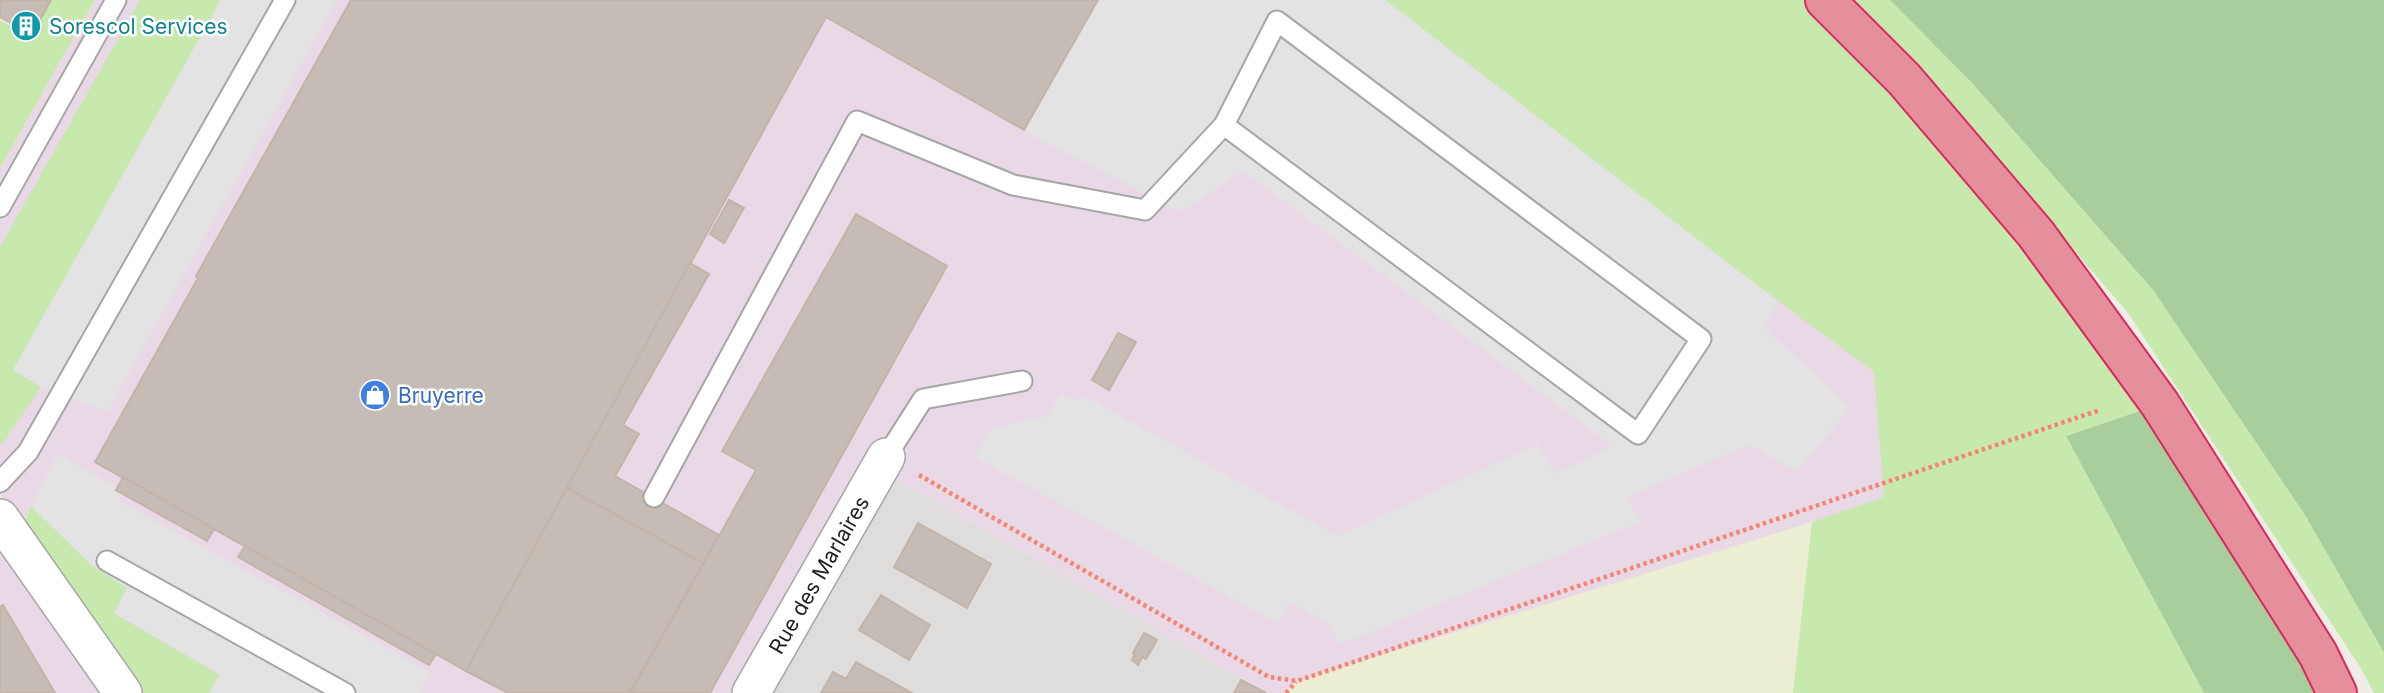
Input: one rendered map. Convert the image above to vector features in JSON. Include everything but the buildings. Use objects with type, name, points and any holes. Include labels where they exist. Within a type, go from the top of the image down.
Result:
[{"type":"highway","points":[[1825,0],[1904,79],[2036,234],[2160,404],[2318,654],[2337,693]]},
{"type":"street","name":"Rue des Marlaires","points":[[751,693],[886,457]]},
{"type":"street","points":[[0,517],[123,693]]},
{"type":"lane","points":[[0,207],[116,0]]},
{"type":"lane","points":[[0,482],[28,452],[285,0]]},
{"type":"lane","points":[[654,497],[858,121],[1013,185],[1145,210],[1224,125],[1277,21],[1701,339],[1638,434],[1224,125]]},
{"type":"lane","points":[[886,457],[923,400],[1022,381]]},
{"type":"lane","points":[[107,561],[345,693]]},
{"type":"path","points":[[886,457],[1269,677],[1297,681],[2100,410]]},
{"type":"path","points":[[1286,693],[1297,681]]},
{"type":"shaded area","points":[[95,0],[1825,0],[1904,79],[1884,498],[1302,693],[1267,693],[893,477],[751,693],[131,693],[0,494],[0,168]]},
{"type":"shaded area","points":[[221,0],[337,0],[107,412],[41,387],[13,370]]},
{"type":"shaded area","points":[[1090,0],[1385,0],[1778,301],[1764,327],[1850,407],[1797,472],[1749,445],[1627,497],[1640,522],[1339,645],[1330,624],[1290,602],[1277,623],[975,457],[989,429],[1049,415],[1061,393],[1076,401],[1085,396],[1337,536],[1538,444],[1556,474],[1612,446],[1243,171],[1181,212],[1019,129]]},
{"type":"shaded area","points":[[58,454],[123,491],[119,501],[431,672],[419,693],[209,693],[220,674],[114,613],[127,588],[91,565],[31,506]]},
{"type":"shaded area","points":[[893,477],[1267,693],[756,693]]},
{"type":"shaded area","points":[[0,517],[123,693],[0,693]]},
{"type":"green space","points":[[49,0],[95,0],[0,168],[0,20],[29,36]]},
{"type":"green space","points":[[140,0],[221,0],[14,369],[41,387],[3,443],[0,443],[0,247]]},
{"type":"green space","points":[[1385,0],[1822,0],[2160,404],[2066,436],[2204,693],[1793,693],[1812,522],[1884,497],[1874,372],[1727,263]]},
{"type":"green space","points":[[1849,0],[1890,0],[1973,84],[2153,290],[2305,515],[2384,653],[2384,693],[2374,693],[2360,667],[2128,313],[1938,92]]},
{"type":"green space","points":[[1890,0],[2384,0],[2384,653],[2305,515],[2153,290],[1973,84]]},
{"type":"green space","points":[[2160,404],[2337,693],[2204,693],[2066,436]]},
{"type":"green space","points":[[31,506],[91,565],[127,588],[115,614],[220,675],[209,693],[138,693],[25,522]]},
{"type":"green space","points":[[1812,522],[1793,693],[1286,693],[1297,681]]},
{"type":"place","name":"Sorescol Services","points":[[26,26]]},
{"type":"place","name":"Bruyerre","points":[[375,395]]}]
